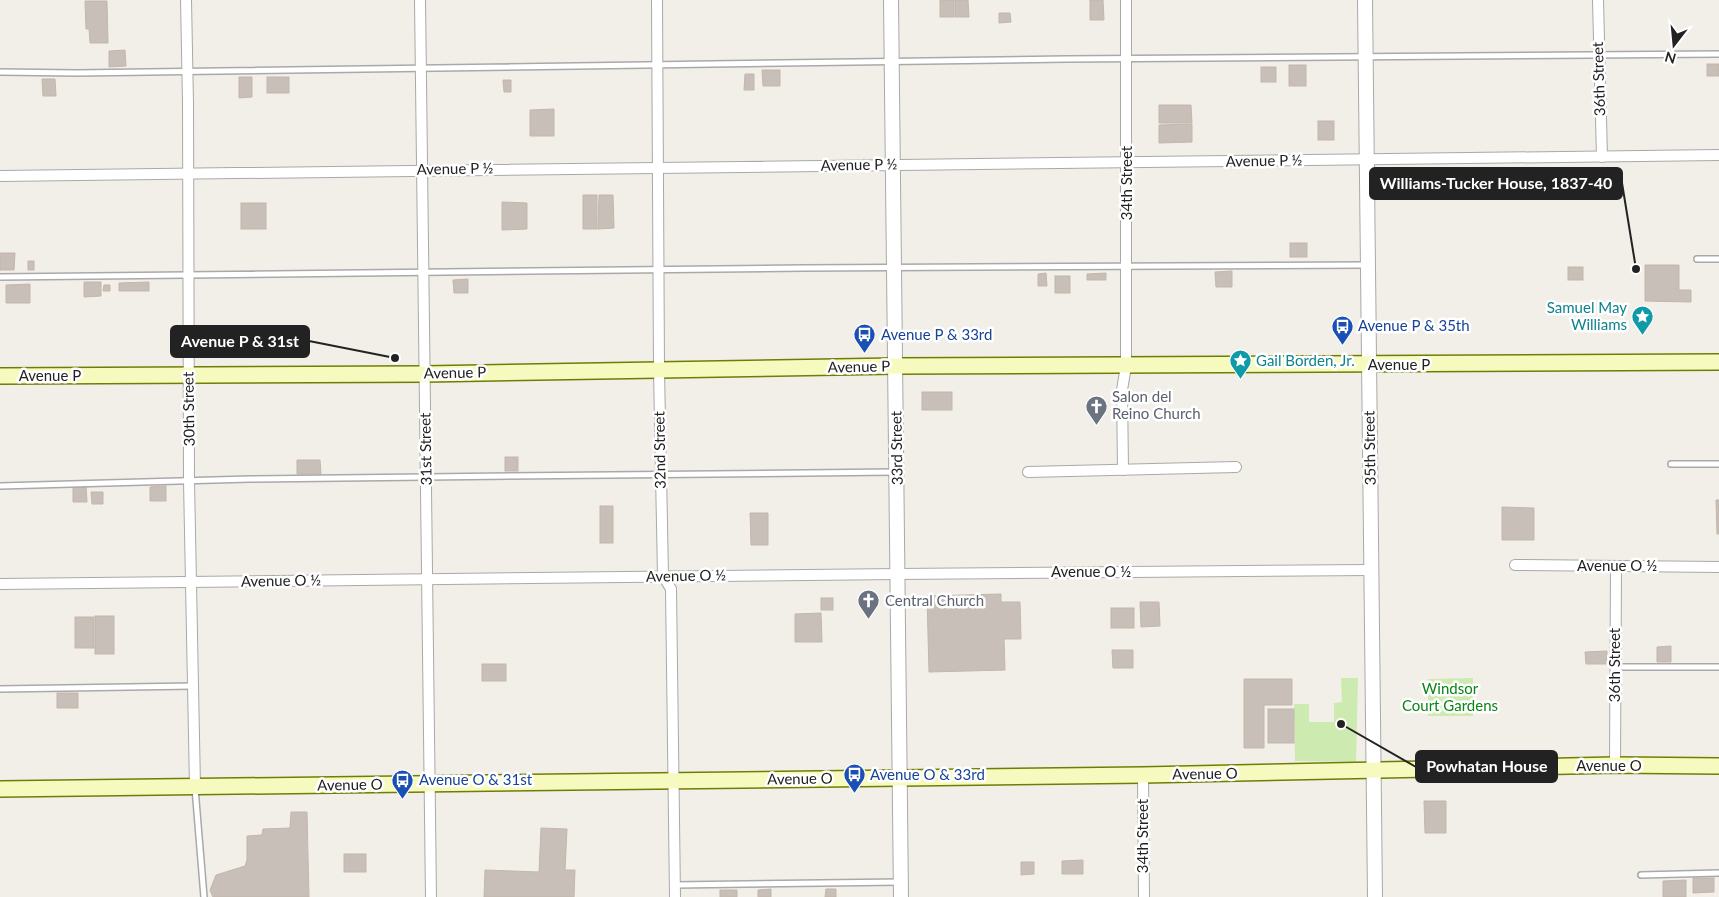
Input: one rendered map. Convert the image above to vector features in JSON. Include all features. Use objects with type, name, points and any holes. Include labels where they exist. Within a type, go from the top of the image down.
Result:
[{"type":"main road","name":"Avenue P","points":[[0,376],[425,374],[896,366],[1719,362]]},
{"type":"main road","name":"Avenue O","points":[[0,789],[1143,775],[1615,765],[1719,766]]},
{"type":"street","name":"30th Street","points":[[186,0],[188,71],[189,481],[195,788]]},
{"type":"street","name":"31st Street","points":[[420,0],[431,897]]},
{"type":"street","name":"32nd Street","points":[[656,0],[663,576],[671,589],[675,897]]},
{"type":"street","name":"33rd Street","points":[[891,0],[901,897]]},
{"type":"street","name":"34th Street","points":[[1122,470],[1122,390],[1126,366],[1127,265],[1126,0]]},
{"type":"street","name":"35th Street","points":[[1365,0],[1375,897]]},
{"type":"street","name":"36th Street","points":[[1598,0],[1602,157]]},
{"type":"street","name":"Avenue P ½","points":[[0,176],[1719,155]]},
{"type":"street","points":[[1028,472],[1236,467]]},
{"type":"street","name":"Avenue O ½","points":[[1515,566],[1719,567]]},
{"type":"street","name":"36th Street","points":[[1615,765],[1616,566]]},
{"type":"street","name":"Avenue O ½","points":[[0,584],[1371,570]]},
{"type":"street","name":"34th Street","points":[[1143,775],[1144,897]]},
{"type":"lane","points":[[0,72],[1719,54]]},
{"type":"lane","points":[[1698,259],[1719,259]]},
{"type":"lane","points":[[0,277],[658,269],[1368,265]]},
{"type":"lane","points":[[1671,464],[1719,464]]},
{"type":"lane","points":[[0,486],[426,476],[897,472]]},
{"type":"lane","points":[[1614,667],[1719,667]]},
{"type":"lane","points":[[0,689],[193,686]]},
{"type":"lane","points":[[195,788],[204,897]]},
{"type":"lane","points":[[1641,875],[1719,873]]},
{"type":"lane","points":[[675,885],[901,882]]},
{"type":"green space","points":[[1341,678],[1358,678],[1356,762],[1295,761],[1294,704],[1309,704],[1309,722],[1334,722],[1334,703],[1342,702]]},
{"type":"green space","name":"Windsor Court Gardens","points":[[1473,678],[1473,716],[1428,716],[1428,679]]},
{"type":"building","points":[[940,0],[954,0],[954,17],[940,17]]},
{"type":"building","points":[[955,0],[968,0],[969,17],[955,17]]},
{"type":"building","points":[[1090,0],[1103,0],[1104,20],[1090,20]]},
{"type":"building","points":[[85,1],[107,1],[108,43],[90,43],[89,29],[86,29]]},
{"type":"building","points":[[999,13],[1010,13],[1011,22],[999,23]]},
{"type":"building","points":[[125,50],[126,66],[109,67],[109,51]]},
{"type":"building","points":[[1707,64],[1719,64],[1719,76],[1707,76]]},
{"type":"building","points":[[1289,65],[1306,65],[1306,86],[1289,86]]},
{"type":"building","points":[[1261,67],[1276,67],[1276,82],[1261,82]]},
{"type":"building","points":[[762,70],[780,70],[780,86],[763,86]]},
{"type":"building","points":[[745,74],[754,74],[754,90],[744,90]]},
{"type":"building","points":[[239,77],[252,77],[252,97],[239,98]]},
{"type":"building","points":[[267,77],[289,77],[289,93],[267,93]]},
{"type":"building","points":[[42,79],[55,79],[56,96],[43,96]]},
{"type":"building","points":[[503,80],[511,80],[511,92],[504,92]]},
{"type":"building","points":[[1159,105],[1191,105],[1192,123],[1159,123]]},
{"type":"building","points":[[554,109],[554,136],[530,136],[530,110]]},
{"type":"building","points":[[1318,121],[1334,121],[1334,140],[1318,140]]},
{"type":"building","points":[[1192,124],[1192,142],[1159,143],[1159,125]]},
{"type":"building","points":[[583,195],[597,195],[597,229],[583,229]]},
{"type":"building","points":[[599,195],[613,195],[614,228],[598,229]]},
{"type":"building","points":[[502,202],[527,203],[527,229],[502,230]]},
{"type":"building","points":[[241,203],[266,203],[266,229],[241,229]]},
{"type":"building","points":[[1290,243],[1307,243],[1307,257],[1290,257]]},
{"type":"building","points":[[0,253],[15,253],[14,270],[0,270]]},
{"type":"building","points":[[28,261],[34,261],[34,270],[28,270]]},
{"type":"building","points":[[1645,265],[1679,265],[1679,290],[1691,290],[1691,302],[1645,301]]},
{"type":"building","points":[[1568,267],[1583,267],[1583,280],[1568,280]]},
{"type":"building","points":[[1232,271],[1232,287],[1216,287],[1215,272]]},
{"type":"building","points":[[1046,273],[1047,286],[1038,286],[1038,274]]},
{"type":"building","points":[[1106,273],[1106,280],[1087,280],[1087,274]]},
{"type":"building","points":[[1055,276],[1070,276],[1070,293],[1055,293]]},
{"type":"building","points":[[468,279],[468,293],[454,293],[453,280]]},
{"type":"building","points":[[84,282],[101,282],[101,296],[84,297]]},
{"type":"building","points":[[149,282],[149,291],[119,291],[119,283]]},
{"type":"building","points":[[30,284],[30,303],[6,303],[6,285]]},
{"type":"building","points":[[104,285],[110,285],[110,291],[103,291]]},
{"type":"building","points":[[922,392],[952,392],[952,410],[922,410]]},
{"type":"building","points":[[505,457],[518,457],[518,471],[505,471]]},
{"type":"building","points":[[297,460],[320,460],[321,474],[297,474]]},
{"type":"building","points":[[166,486],[166,501],[150,501],[150,487]]},
{"type":"building","points":[[73,487],[86,487],[87,502],[73,502]]},
{"type":"building","points":[[91,492],[103,492],[103,504],[92,504]]},
{"type":"building","points":[[1716,500],[1719,500],[1719,534],[1717,534]]},
{"type":"building","points":[[600,506],[613,506],[613,543],[600,543]]},
{"type":"building","points":[[1502,507],[1534,508],[1534,540],[1502,540]]},
{"type":"building","points":[[750,513],[768,513],[768,545],[751,545]]},
{"type":"building","points":[[1001,594],[1001,602],[1020,602],[1021,639],[1004,639],[1005,670],[929,672],[927,596]]},
{"type":"building","points":[[821,598],[833,598],[833,610],[821,610]]},
{"type":"building","points":[[1140,602],[1159,602],[1160,626],[1141,627]]},
{"type":"building","points":[[1111,608],[1134,608],[1134,628],[1111,628]]},
{"type":"building","points":[[821,613],[822,642],[795,642],[795,614]]},
{"type":"building","points":[[95,616],[114,616],[114,654],[95,654]]},
{"type":"building","points":[[75,617],[94,617],[94,648],[75,648]]},
{"type":"building","points":[[1671,646],[1671,662],[1657,662],[1657,647]]},
{"type":"building","points":[[1112,650],[1133,650],[1133,668],[1113,668]]},
{"type":"building","points":[[1607,651],[1607,664],[1586,664],[1585,652]]},
{"type":"building","points":[[482,664],[506,664],[506,681],[482,681]]},
{"type":"building","points":[[1244,679],[1292,679],[1292,705],[1264,705],[1264,748],[1244,748]]},
{"type":"building","points":[[57,693],[78,693],[78,708],[57,708]]},
{"type":"building","points":[[1268,709],[1294,709],[1294,743],[1268,743]]},
{"type":"building","points":[[1424,801],[1446,801],[1446,833],[1425,833]]},
{"type":"building","points":[[291,812],[307,812],[309,897],[213,897],[210,890],[216,875],[245,866],[247,860],[247,836],[262,835],[263,829],[290,828]]},
{"type":"building","points":[[541,828],[567,829],[565,870],[575,870],[574,897],[484,897],[485,870],[539,872]]},
{"type":"building","points":[[344,854],[366,854],[366,872],[344,872]]},
{"type":"building","points":[[1083,860],[1083,874],[1062,874],[1062,861]]},
{"type":"building","points":[[1021,862],[1034,862],[1034,874],[1021,875]]},
{"type":"building","points":[[1693,878],[1714,878],[1714,892],[1693,893]]},
{"type":"building","points":[[1686,880],[1686,897],[1663,897],[1663,881]]},
{"type":"building","points":[[771,889],[771,897],[758,897],[758,890]]},
{"type":"building","points":[[826,889],[836,889],[836,897],[825,897]]},
{"type":"building","points":[[720,890],[737,890],[737,897],[720,897]]},
{"type":"place","name":"Williams-Tucker House, 1837-40","points":[[1636,269]]},
{"type":"place","name":"Samuel May Williams","points":[[1643,336]]},
{"type":"place","name":"Avenue P & 35th","points":[[1342,345]]},
{"type":"place","name":"Avenue P & 33rd","points":[[865,354]]},
{"type":"place","name":"Avenue P & 31st","points":[[395,358]]},
{"type":"place","name":"Gail Borden, Jr.","points":[[1240,380]]},
{"type":"place","name":"Salon del Reino Church","points":[[1096,425]]},
{"type":"place","name":"Central Church","points":[[869,620]]},
{"type":"place","name":"Powhatan House","points":[[1341,724]]},
{"type":"place","name":"Avenue O & 33rd","points":[[854,794]]},
{"type":"place","name":"Avenue O & 31st","points":[[403,799]]}]
